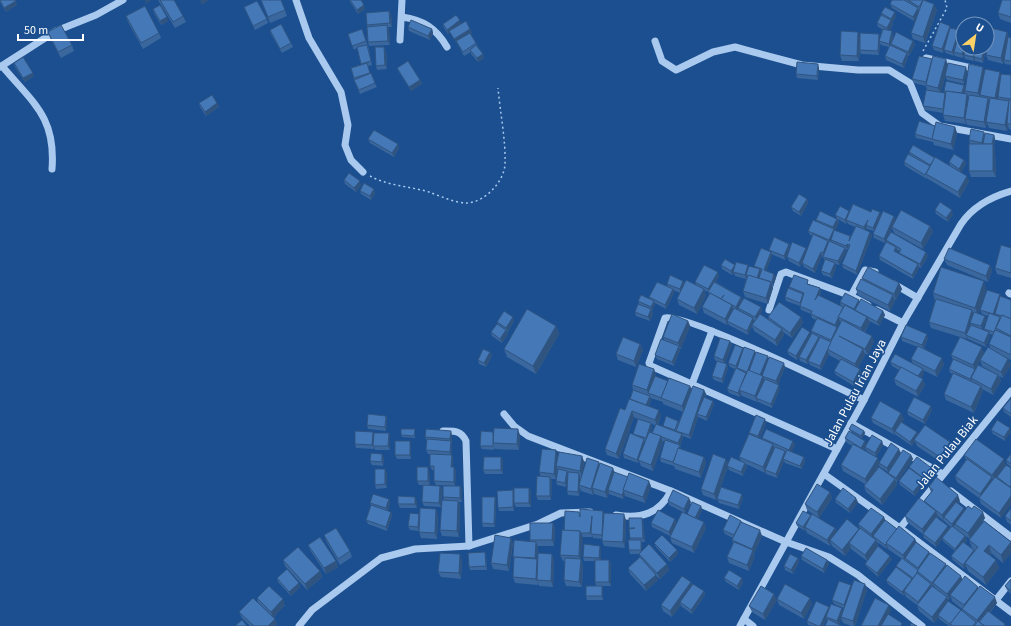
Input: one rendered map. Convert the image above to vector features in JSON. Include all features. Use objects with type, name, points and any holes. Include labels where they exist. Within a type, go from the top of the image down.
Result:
[{"type":"street","points":[[52,169],[53,150],[50,131],[42,112],[1,67],[56,31],[96,14],[123,0]]},
{"type":"street","points":[[296,0],[309,38],[341,92],[348,125],[345,145],[350,160],[363,172]]},
{"type":"street","points":[[400,40],[402,0]]},
{"type":"street","points":[[402,17],[417,20],[431,26],[442,37],[448,47]]},
{"type":"street","points":[[655,40],[662,62],[676,70],[713,52],[735,47],[802,65],[858,70],[889,70],[910,83],[922,113],[940,126],[1011,139]]},
{"type":"street","points":[[926,58],[980,70]]},
{"type":"street","name":"Jalan Pulau Irian Jaya","points":[[742,623],[864,400],[903,323],[967,216],[982,203],[1011,191]]},
{"type":"street","points":[[851,296],[865,270],[870,270],[918,298]]},
{"type":"street","points":[[769,310],[779,278],[783,273],[789,273],[851,296],[903,323]]},
{"type":"street","points":[[837,449],[650,364],[665,318],[667,316],[674,317],[712,331],[864,400]]},
{"type":"street","points":[[692,384],[712,331]]},
{"type":"street","name":"Jalan Pulau Biak","points":[[900,528],[1011,391]]},
{"type":"street","points":[[504,414],[514,426],[528,436],[671,491],[786,542],[834,560],[858,575],[922,626]]},
{"type":"street","points":[[851,422],[943,474]]},
{"type":"street","points":[[437,431],[457,431],[462,434],[466,441],[469,546]]},
{"type":"street","points":[[824,474],[900,528],[1011,612]]},
{"type":"street","points":[[938,482],[1011,536]]},
{"type":"street","points":[[299,626],[312,610],[381,558],[415,549],[469,546],[538,524],[561,513],[601,513],[619,516],[640,515],[654,512],[663,504],[671,491]]},
{"type":"street","points":[[996,600],[1011,581]]},
{"type":"street","points":[[742,623],[753,626]]},
{"type":"path","points":[[926,58],[922,53],[947,8],[945,0]]},
{"type":"path","points":[[363,172],[382,181],[409,186],[465,203],[479,200],[490,194],[496,186],[505,166],[498,88]]},
{"type":"building","points":[[0,0],[15,0],[16,1],[4,8]]},
{"type":"building","points":[[160,0],[174,0],[183,16],[173,22]]},
{"type":"building","points":[[261,0],[281,0],[285,10],[268,17]]},
{"type":"building","points":[[350,0],[361,0],[364,5],[357,10]]},
{"type":"building","points":[[892,0],[904,0],[918,8],[913,17],[890,4]]},
{"type":"building","points":[[908,0],[923,0],[919,7]]},
{"type":"building","points":[[923,0],[934,4],[923,37],[911,33]]},
{"type":"building","points":[[1002,0],[1011,0],[1011,17],[998,13]]},
{"type":"building","points":[[257,1],[267,19],[253,26],[244,7]]},
{"type":"building","points":[[160,5],[167,17],[160,21],[153,9]]},
{"type":"building","points":[[145,6],[159,33],[141,43],[126,16]]},
{"type":"building","points":[[885,7],[895,12],[891,19],[881,13]]},
{"type":"building","points":[[389,11],[390,23],[367,25],[366,13]]},
{"type":"building","points":[[456,15],[460,20],[447,30],[443,24]]},
{"type":"building","points":[[881,15],[891,20],[887,28],[877,23]]},
{"type":"building","points":[[411,20],[432,29],[428,36],[408,27]]},
{"type":"building","points":[[466,21],[470,29],[454,39],[449,31]]},
{"type":"building","points":[[940,22],[950,26],[942,49],[932,46]]},
{"type":"building","points":[[281,24],[291,43],[280,49],[270,30]]},
{"type":"building","points":[[61,25],[72,45],[58,52],[48,32]]},
{"type":"building","points":[[387,25],[388,41],[368,42],[367,27]]},
{"type":"building","points":[[950,28],[955,29],[955,43],[952,52],[944,50]]},
{"type":"building","points":[[362,29],[366,41],[352,46],[348,34]]},
{"type":"building","points":[[883,29],[892,31],[889,44],[879,41]]},
{"type":"building","points":[[995,29],[1007,32],[1001,58],[991,56],[995,56]]},
{"type":"building","points":[[841,31],[858,32],[857,56],[840,55]]},
{"type":"building","points":[[896,32],[913,41],[908,52],[891,44]]},
{"type":"building","points":[[470,33],[476,43],[463,52],[456,41]]},
{"type":"building","points":[[860,33],[879,34],[878,51],[860,50]]},
{"type":"building","points":[[1008,37],[1011,38],[1011,61],[1004,60]]},
{"type":"building","points":[[367,45],[371,61],[361,64],[357,47]]},
{"type":"building","points":[[476,45],[483,54],[477,58],[470,50]]},
{"type":"building","points":[[890,45],[907,53],[902,64],[885,56]]},
{"type":"building","points":[[375,47],[384,47],[385,65],[376,66]]},
{"type":"building","points":[[919,56],[932,59],[926,82],[912,79]]},
{"type":"building","points":[[933,56],[946,59],[938,88],[926,85]]},
{"type":"building","points":[[974,56],[983,56],[982,59]]},
{"type":"building","points":[[23,57],[33,73],[23,78],[14,63]]},
{"type":"building","points":[[408,61],[420,80],[409,87],[397,68]]},
{"type":"building","points":[[797,62],[818,64],[817,76],[796,74]]},
{"type":"building","points":[[367,63],[370,73],[354,78],[351,68]]},
{"type":"building","points":[[948,63],[966,67],[963,80],[945,76]]},
{"type":"building","points":[[969,64],[983,67],[978,93],[965,91]]},
{"type":"building","points":[[985,69],[1000,72],[995,98],[980,95]]},
{"type":"building","points":[[371,73],[375,83],[359,90],[354,80]]},
{"type":"building","points":[[1001,74],[1011,75],[1011,99],[998,97]]},
{"type":"building","points":[[946,81],[964,85],[962,93],[944,91]]},
{"type":"building","points":[[926,90],[945,93],[943,109],[923,106]]},
{"type":"building","points":[[946,91],[967,94],[964,118],[943,115]]},
{"type":"building","points":[[212,95],[217,103],[205,112],[199,103]]},
{"type":"building","points":[[969,95],[988,98],[984,122],[965,119]]},
{"type":"building","points":[[990,98],[1009,101],[1005,125],[986,122]]},
{"type":"building","points":[[1009,100],[1011,100],[1011,124],[1007,124]]},
{"type":"building","points":[[919,121],[935,126],[932,139],[915,134]]},
{"type":"building","points":[[936,122],[955,127],[951,144],[932,139]]},
{"type":"building","points":[[971,129],[984,132],[982,143],[969,140]]},
{"type":"building","points":[[374,130],[398,144],[392,153],[368,139]]},
{"type":"building","points":[[985,133],[994,135],[992,144],[983,144]]},
{"type":"building","points":[[969,144],[993,144],[993,171],[969,171]]},
{"type":"building","points":[[913,145],[935,158],[930,165],[909,152]]},
{"type":"building","points":[[908,154],[930,166],[925,175],[904,162]]},
{"type":"building","points":[[954,154],[964,160],[959,169],[949,162]]},
{"type":"building","points":[[935,157],[967,176],[958,192],[926,174]]},
{"type":"building","points":[[349,173],[360,181],[354,188],[344,180]]},
{"type":"building","points":[[364,183],[374,189],[370,196],[360,191]]},
{"type":"building","points":[[799,194],[807,199],[799,212],[791,207]]},
{"type":"building","points":[[940,202],[952,210],[946,218],[935,210]]},
{"type":"building","points":[[853,204],[871,212],[872,209],[880,212],[873,228],[866,225],[868,220],[864,227],[846,220]]},
{"type":"building","points":[[840,206],[849,211],[845,220],[835,215]]},
{"type":"building","points":[[901,210],[930,226],[921,243],[892,227]]},
{"type":"building","points":[[820,211],[837,219],[833,227],[816,220]]},
{"type":"building","points":[[883,211],[894,216],[884,239],[873,234]]},
{"type":"building","points":[[813,220],[834,229],[829,240],[808,231]]},
{"type":"building","points":[[856,226],[870,232],[856,271],[842,264],[850,245],[847,244],[846,246],[831,240],[834,230],[850,236],[849,241]]},
{"type":"building","points":[[891,232],[926,252],[920,264],[899,253],[901,249],[886,240]]},
{"type":"building","points":[[813,234],[828,241],[823,253],[821,252],[813,269],[802,263]]},
{"type":"building","points":[[774,237],[789,244],[784,256],[769,250]]},
{"type":"building","points":[[829,241],[845,248],[838,261],[823,257]]},
{"type":"building","points":[[792,242],[806,248],[799,263],[787,257]]},
{"type":"building","points":[[886,242],[896,247],[894,251],[918,264],[912,275],[879,256]]},
{"type":"building","points":[[1001,245],[1011,248],[1011,273],[995,268]]},
{"type":"building","points":[[761,248],[771,252],[764,270],[774,274],[772,282],[759,278],[762,269],[754,266]]},
{"type":"building","points":[[949,248],[990,265],[986,276],[944,259]]},
{"type":"building","points":[[725,259],[735,265],[731,271],[721,265]]},
{"type":"building","points":[[825,259],[835,263],[830,274],[821,271]]},
{"type":"building","points":[[736,262],[748,265],[745,275],[733,272]]},
{"type":"building","points":[[704,265],[718,272],[708,289],[695,282]]},
{"type":"building","points":[[749,266],[760,269],[757,278],[746,275]]},
{"type":"building","points":[[868,267],[899,283],[894,294],[862,278]]},
{"type":"building","points":[[941,267],[984,281],[975,308],[933,293]]},
{"type":"building","points":[[670,275],[683,281],[680,289],[667,284]]},
{"type":"building","points":[[748,275],[771,282],[766,298],[743,291]]},
{"type":"building","points":[[794,275],[808,280],[807,284],[820,288],[815,300],[818,295],[843,307],[835,325],[811,314],[812,311],[800,306],[804,293],[789,287]]},
{"type":"building","points":[[861,279],[893,295],[888,305],[856,289]]},
{"type":"building","points":[[686,280],[704,289],[694,308],[677,299]]},
{"type":"building","points":[[657,282],[673,289],[665,305],[649,297]]},
{"type":"building","points":[[714,282],[741,297],[736,307],[708,292]]},
{"type":"building","points":[[788,288],[803,294],[800,303],[785,297]]},
{"type":"building","points":[[987,290],[1000,294],[993,314],[980,310]]},
{"type":"building","points":[[710,293],[732,305],[725,319],[702,307]]},
{"type":"building","points":[[845,293],[859,300],[854,309],[840,302]]},
{"type":"building","points":[[641,295],[654,301],[651,307],[638,301]]},
{"type":"building","points":[[1000,296],[1011,300],[1011,319],[995,314]]},
{"type":"building","points":[[744,298],[761,307],[755,317],[738,308]]},
{"type":"building","points":[[861,299],[883,311],[877,322],[855,310]]},
{"type":"building","points":[[936,299],[972,310],[965,333],[929,322]]},
{"type":"building","points":[[779,302],[801,317],[790,333],[768,317]]},
{"type":"building","points":[[638,304],[651,309],[648,317],[635,312]]},
{"type":"building","points":[[845,305],[867,317],[861,328],[838,317]]},
{"type":"building","points":[[734,308],[753,318],[747,331],[727,321]]},
{"type":"building","points":[[527,309],[556,326],[533,366],[504,349]]},
{"type":"building","points":[[504,311],[513,317],[506,328],[497,322]]},
{"type":"building","points":[[974,312],[985,316],[981,326],[970,323]]},
{"type":"building","points":[[989,313],[1000,317],[994,332],[984,329]]},
{"type":"building","points":[[672,314],[688,321],[678,343],[663,337]]},
{"type":"building","points":[[760,314],[782,329],[775,340],[752,325]]},
{"type":"building","points":[[1002,315],[1011,319],[1011,336],[996,328]]},
{"type":"building","points":[[817,318],[837,327],[831,340],[811,331]]},
{"type":"building","points":[[842,320],[872,336],[865,349],[839,336],[863,349],[855,364],[827,349]]},
{"type":"building","points":[[497,324],[506,330],[500,339],[491,332]]},
{"type":"building","points":[[906,325],[927,334],[922,345],[901,337]]},
{"type":"building","points":[[971,325],[989,332],[984,343],[966,335]]},
{"type":"building","points":[[802,327],[810,332],[796,356],[787,351]]},
{"type":"building","points":[[995,330],[1011,337],[1011,355],[989,344]]},
{"type":"building","points":[[812,333],[819,337],[806,360],[799,357]]},
{"type":"building","points":[[623,337],[640,344],[634,361],[616,354]]},
{"type":"building","points":[[820,337],[831,342],[820,366],[808,361]]},
{"type":"building","points":[[960,337],[982,347],[973,365],[951,355]]},
{"type":"building","points":[[720,338],[730,341],[723,360],[714,356]]},
{"type":"building","points":[[661,339],[679,346],[672,362],[655,355]]},
{"type":"building","points":[[735,345],[743,348],[736,366],[728,363]]},
{"type":"building","points":[[918,346],[942,358],[935,371],[911,359]]},
{"type":"building","points":[[744,347],[755,351],[747,372],[737,368]]},
{"type":"building","points":[[988,347],[1008,359],[1001,372],[980,360]]},
{"type":"building","points":[[483,349],[490,352],[484,363],[478,360]]},
{"type":"building","points":[[756,352],[768,356],[760,375],[749,371]]},
{"type":"building","points":[[895,354],[923,369],[918,376],[890,362]]},
{"type":"building","points":[[769,357],[784,363],[776,381],[762,376]]},
{"type":"building","points":[[841,359],[860,369],[853,382],[834,371]]},
{"type":"building","points":[[953,359],[975,369],[970,379],[949,369]]},
{"type":"building","points":[[717,361],[727,364],[722,379],[712,376]]},
{"type":"building","points":[[639,364],[654,369],[647,390],[632,385]]},
{"type":"building","points":[[978,365],[998,375],[991,389],[971,378]]},
{"type":"building","points":[[901,367],[923,379],[916,391],[894,379]]},
{"type":"building","points":[[736,368],[746,373],[738,393],[727,389]]},
{"type":"building","points":[[748,370],[763,376],[755,396],[739,390]]},
{"type":"building","points":[[953,373],[981,386],[971,407],[944,394]]},
{"type":"building","points":[[655,376],[668,381],[661,398],[648,393]]},
{"type":"building","points":[[669,378],[690,386],[682,406],[661,398]]},
{"type":"building","points":[[765,379],[779,385],[771,404],[756,398]]},
{"type":"building","points":[[693,386],[704,390],[689,435],[676,431]]},
{"type":"building","points":[[633,390],[650,396],[646,405],[630,399]]},
{"type":"building","points":[[704,397],[713,401],[706,417],[697,414]]},
{"type":"building","points":[[914,397],[931,406],[923,420],[907,411]]},
{"type":"building","points":[[629,399],[659,410],[655,420],[632,411],[616,454],[605,449],[620,408],[625,410]]},
{"type":"building","points":[[1010,399],[1011,400],[1011,414],[1003,408]]},
{"type":"building","points":[[880,401],[901,413],[892,429],[871,418]]},
{"type":"building","points":[[368,414],[386,416],[385,427],[367,425]]},
{"type":"building","points":[[756,415],[765,419],[758,436],[749,433]]},
{"type":"building","points":[[666,416],[678,421],[675,430],[663,426]]},
{"type":"building","points":[[638,419],[651,423],[646,438],[633,434]]},
{"type":"building","points":[[997,420],[1010,428],[1004,437],[991,430]]},
{"type":"building","points":[[901,422],[917,432],[910,442],[895,431]]},
{"type":"building","points":[[656,424],[682,434],[678,443],[652,433]]},
{"type":"building","points":[[852,424],[864,431],[861,436],[849,429]]},
{"type":"building","points":[[925,425],[950,442],[940,457],[914,440]]},
{"type":"building","points":[[494,428],[518,429],[517,444],[493,443]]},
{"type":"building","points":[[401,429],[415,429],[414,436],[401,435]]},
{"type":"building","points":[[426,429],[451,431],[450,439],[425,437]]},
{"type":"building","points":[[766,429],[793,441],[789,450],[762,438]]},
{"type":"building","points":[[355,431],[373,432],[372,445],[355,444]]},
{"type":"building","points":[[481,431],[493,432],[493,446],[480,446]]},
{"type":"building","points":[[849,431],[865,441],[861,448],[845,438]]},
{"type":"building","points":[[649,432],[661,436],[651,465],[638,460]]},
{"type":"building","points":[[374,433],[389,433],[388,446],[373,446]]},
{"type":"building","points":[[630,433],[644,439],[637,460],[623,454]]},
{"type":"building","points":[[749,434],[773,444],[763,467],[739,457]]},
{"type":"building","points":[[872,435],[882,441],[875,453],[865,447]]},
{"type":"building","points":[[427,439],[451,441],[450,452],[426,450]]},
{"type":"building","points":[[976,439],[1004,459],[992,475],[964,455]]},
{"type":"building","points":[[665,440],[680,445],[673,462],[660,458]]},
{"type":"building","points":[[395,441],[410,441],[410,455],[395,455]]},
{"type":"building","points":[[891,443],[899,449],[887,468],[879,463]]},
{"type":"building","points":[[853,444],[878,458],[865,479],[841,465]]},
{"type":"building","points":[[775,447],[785,451],[776,474],[765,470]]},
{"type":"building","points":[[678,448],[704,457],[699,472],[673,463]]},
{"type":"building","points":[[542,449],[556,450],[554,474],[539,472]]},
{"type":"building","points":[[787,450],[804,457],[800,466],[783,459]]},
{"type":"building","points":[[903,450],[911,455],[896,478],[888,473]]},
{"type":"building","points":[[559,452],[582,456],[580,471],[556,466]]},
{"type":"building","points":[[371,453],[382,454],[382,462],[370,461]]},
{"type":"building","points":[[430,454],[452,455],[451,467],[454,467],[454,482],[434,481],[434,466],[430,466]]},
{"type":"building","points":[[713,454],[726,459],[714,494],[701,489]]},
{"type":"building","points":[[1011,454],[1011,464],[1006,460]]},
{"type":"building","points":[[484,457],[501,457],[501,470],[483,470]]},
{"type":"building","points":[[731,457],[745,463],[741,472],[727,466]]},
{"type":"building","points":[[917,457],[934,470],[926,480],[909,467]]},
{"type":"building","points":[[587,458],[599,462],[591,489],[579,485]]},
{"type":"building","points":[[967,459],[992,477],[980,494],[955,476]]},
{"type":"building","points":[[600,463],[613,468],[605,492],[592,488]]},
{"type":"building","points":[[1006,465],[1011,468],[1010,487],[997,477]]},
{"type":"building","points":[[417,467],[428,467],[428,481],[417,481]]},
{"type":"building","points":[[879,467],[895,479],[880,499],[864,486]]},
{"type":"building","points":[[909,468],[924,479],[913,492],[899,481]]},
{"type":"building","points":[[375,469],[385,469],[385,484],[375,485]]},
{"type":"building","points":[[558,469],[567,471],[565,483],[556,481]]},
{"type":"building","points":[[568,472],[579,473],[578,492],[567,491]]},
{"type":"building","points":[[614,472],[628,477],[622,495],[608,490]]},
{"type":"building","points":[[629,473],[649,481],[643,497],[623,490]]},
{"type":"building","points":[[537,476],[550,477],[550,496],[536,496]]},
{"type":"building","points":[[936,477],[958,495],[942,515],[924,501],[933,490],[929,487]]},
{"type":"building","points":[[995,477],[1011,488],[1011,496],[999,513],[979,498]]},
{"type":"building","points":[[817,484],[830,492],[817,512],[805,504]]},
{"type":"building","points":[[423,485],[440,486],[439,503],[422,502]]},
{"type":"building","points":[[443,486],[460,486],[460,498],[443,497]]},
{"type":"building","points":[[721,487],[742,494],[738,505],[717,499]]},
{"type":"building","points":[[514,488],[529,488],[529,503],[514,503]]},
{"type":"building","points":[[843,488],[856,498],[848,509],[835,499]]},
{"type":"building","points":[[513,490],[513,507],[498,508],[497,491]]},
{"type":"building","points":[[673,490],[689,498],[684,509],[668,501]]},
{"type":"building","points":[[373,494],[389,499],[386,508],[370,503]]},
{"type":"building","points":[[398,496],[415,497],[415,504],[398,504]]},
{"type":"building","points":[[482,497],[495,497],[494,524],[482,523]]},
{"type":"building","points":[[919,498],[936,511],[922,529],[905,516]]},
{"type":"building","points":[[442,500],[458,501],[457,531],[440,530]]},
{"type":"building","points":[[692,502],[701,506],[695,518],[687,514]]},
{"type":"building","points":[[956,502],[964,508],[952,524],[944,517]]},
{"type":"building","points":[[371,505],[391,512],[386,527],[366,520]]},
{"type":"building","points":[[968,506],[972,509],[974,506],[983,512],[968,533],[955,524]]},
{"type":"building","points":[[420,508],[436,509],[435,533],[419,532]]},
{"type":"building","points":[[871,508],[884,517],[871,534],[858,524]]},
{"type":"building","points":[[1011,508],[1011,521],[1005,516]]},
{"type":"building","points":[[580,509],[603,511],[602,535],[591,534],[592,516],[590,533],[580,533],[580,531],[564,531],[565,511],[579,512],[580,517]]},
{"type":"building","points":[[658,510],[675,519],[669,532],[651,523]]},
{"type":"building","points":[[803,511],[811,515],[803,527],[796,523]]},
{"type":"building","points":[[682,512],[704,522],[692,547],[670,537]]},
{"type":"building","points":[[410,513],[419,514],[418,527],[408,526]]},
{"type":"building","points":[[604,513],[624,514],[623,542],[602,541]]},
{"type":"building","points":[[812,514],[835,528],[827,540],[805,527]]},
{"type":"building","points":[[730,515],[741,521],[734,535],[723,530]]},
{"type":"building","points":[[936,517],[948,526],[935,543],[923,534]]},
{"type":"building","points":[[629,518],[642,518],[643,538],[630,538],[629,529],[635,528],[629,528]]},
{"type":"building","points":[[847,519],[859,529],[842,550],[830,540]]},
{"type":"building","points":[[885,520],[897,529],[885,545],[873,536]]},
{"type":"building","points":[[984,521],[1011,542],[1001,555],[989,545],[984,551],[996,560],[983,577],[965,563],[978,547],[969,540]]},
{"type":"building","points":[[741,522],[760,530],[752,549],[732,540]]},
{"type":"building","points":[[530,523],[553,523],[552,540],[530,540]]},
{"type":"building","points":[[899,526],[915,539],[903,555],[886,543]]},
{"type":"building","points":[[952,526],[965,536],[955,549],[942,538]]},
{"type":"building","points":[[336,528],[350,551],[338,559],[324,535]]},
{"type":"building","points":[[860,528],[876,540],[865,555],[849,543]]},
{"type":"building","points":[[562,530],[580,531],[579,556],[560,555]]},
{"type":"building","points":[[495,535],[511,538],[507,565],[491,563]]},
{"type":"building","points":[[662,535],[677,550],[669,558],[654,543]]},
{"type":"building","points":[[320,537],[336,561],[324,568],[308,545]]},
{"type":"building","points":[[514,540],[536,542],[535,558],[513,557]]},
{"type":"building","points":[[628,540],[641,540],[641,550],[629,550]]},
{"type":"building","points":[[734,542],[753,550],[747,565],[727,557]]},
{"type":"building","points":[[916,542],[929,552],[918,568],[905,558]]},
{"type":"building","points":[[963,542],[974,550],[963,565],[951,556]]},
{"type":"building","points":[[584,544],[600,546],[599,558],[583,557]]},
{"type":"building","points":[[649,544],[667,564],[657,573],[639,554]]},
{"type":"building","points":[[878,546],[890,556],[877,573],[865,564]]},
{"type":"building","points":[[298,547],[320,571],[305,584],[283,560]]},
{"type":"building","points":[[806,548],[827,560],[823,569],[801,556]]},
{"type":"building","points":[[485,552],[486,566],[469,567],[468,553]]},
{"type":"building","points":[[440,553],[460,554],[459,573],[438,572]]},
{"type":"building","points":[[538,553],[552,554],[551,581],[537,580]]},
{"type":"building","points":[[930,553],[946,564],[932,583],[917,571]]},
{"type":"building","points":[[790,554],[798,558],[791,570],[784,566]]},
{"type":"building","points":[[514,557],[537,559],[536,579],[513,577]]},
{"type":"building","points":[[640,557],[656,575],[644,585],[628,568]]},
{"type":"building","points":[[565,558],[581,559],[579,582],[564,580]]},
{"type":"building","points":[[902,558],[918,570],[913,578],[896,566]]},
{"type":"building","points":[[595,560],[609,560],[609,582],[595,582]]},
{"type":"building","points":[[947,565],[961,576],[947,594],[933,583]]},
{"type":"building","points":[[896,567],[912,579],[902,592],[886,580]]},
{"type":"building","points":[[287,569],[299,583],[289,592],[277,578]]},
{"type":"building","points":[[729,570],[742,578],[737,586],[724,578]]},
{"type":"building","points":[[917,573],[931,584],[918,602],[904,591]]},
{"type":"building","points":[[682,576],[691,582],[670,611],[661,605]]},
{"type":"building","points":[[965,576],[978,587],[964,605],[950,595]]},
{"type":"building","points":[[1011,579],[1011,591],[1005,586]]},
{"type":"building","points":[[854,580],[865,584],[853,621],[841,617]]},
{"type":"building","points":[[839,581],[851,585],[844,605],[832,600]]},
{"type":"building","points":[[693,584],[704,591],[691,610],[680,602]]},
{"type":"building","points":[[785,584],[810,598],[801,613],[777,599]]},
{"type":"building","points":[[269,586],[283,599],[271,612],[257,598]]},
{"type":"building","points":[[586,586],[602,586],[602,596],[586,596]]},
{"type":"building","points":[[761,586],[774,594],[763,614],[749,606]]},
{"type":"building","points":[[932,586],[947,597],[932,617],[917,605]]},
{"type":"building","points":[[980,586],[995,597],[977,620],[962,609]]},
{"type":"building","points":[[253,598],[275,619],[268,626],[254,626],[239,612]]},
{"type":"building","points":[[875,598],[889,605],[878,626],[861,626]]},
{"type":"building","points":[[816,601],[829,607],[820,626],[807,621]]},
{"type":"building","points":[[948,601],[961,610],[950,624],[951,625],[938,615]]},
{"type":"building","points":[[831,604],[842,608],[837,621],[826,617]]},
{"type":"building","points":[[961,610],[976,622],[973,626],[953,626],[950,624]]},
{"type":"building","points":[[988,611],[1005,624],[1004,626],[985,626],[979,622]]},
{"type":"building","points":[[888,614],[902,623],[901,626],[881,626]]},
{"type":"building","points":[[828,619],[842,626],[825,626]]},
{"type":"building","points":[[242,620],[247,626],[235,626]]},
{"type":"building","points":[[978,621],[984,626],[974,626]]},
{"type":"building","points":[[911,623],[917,626],[910,626]]}]
